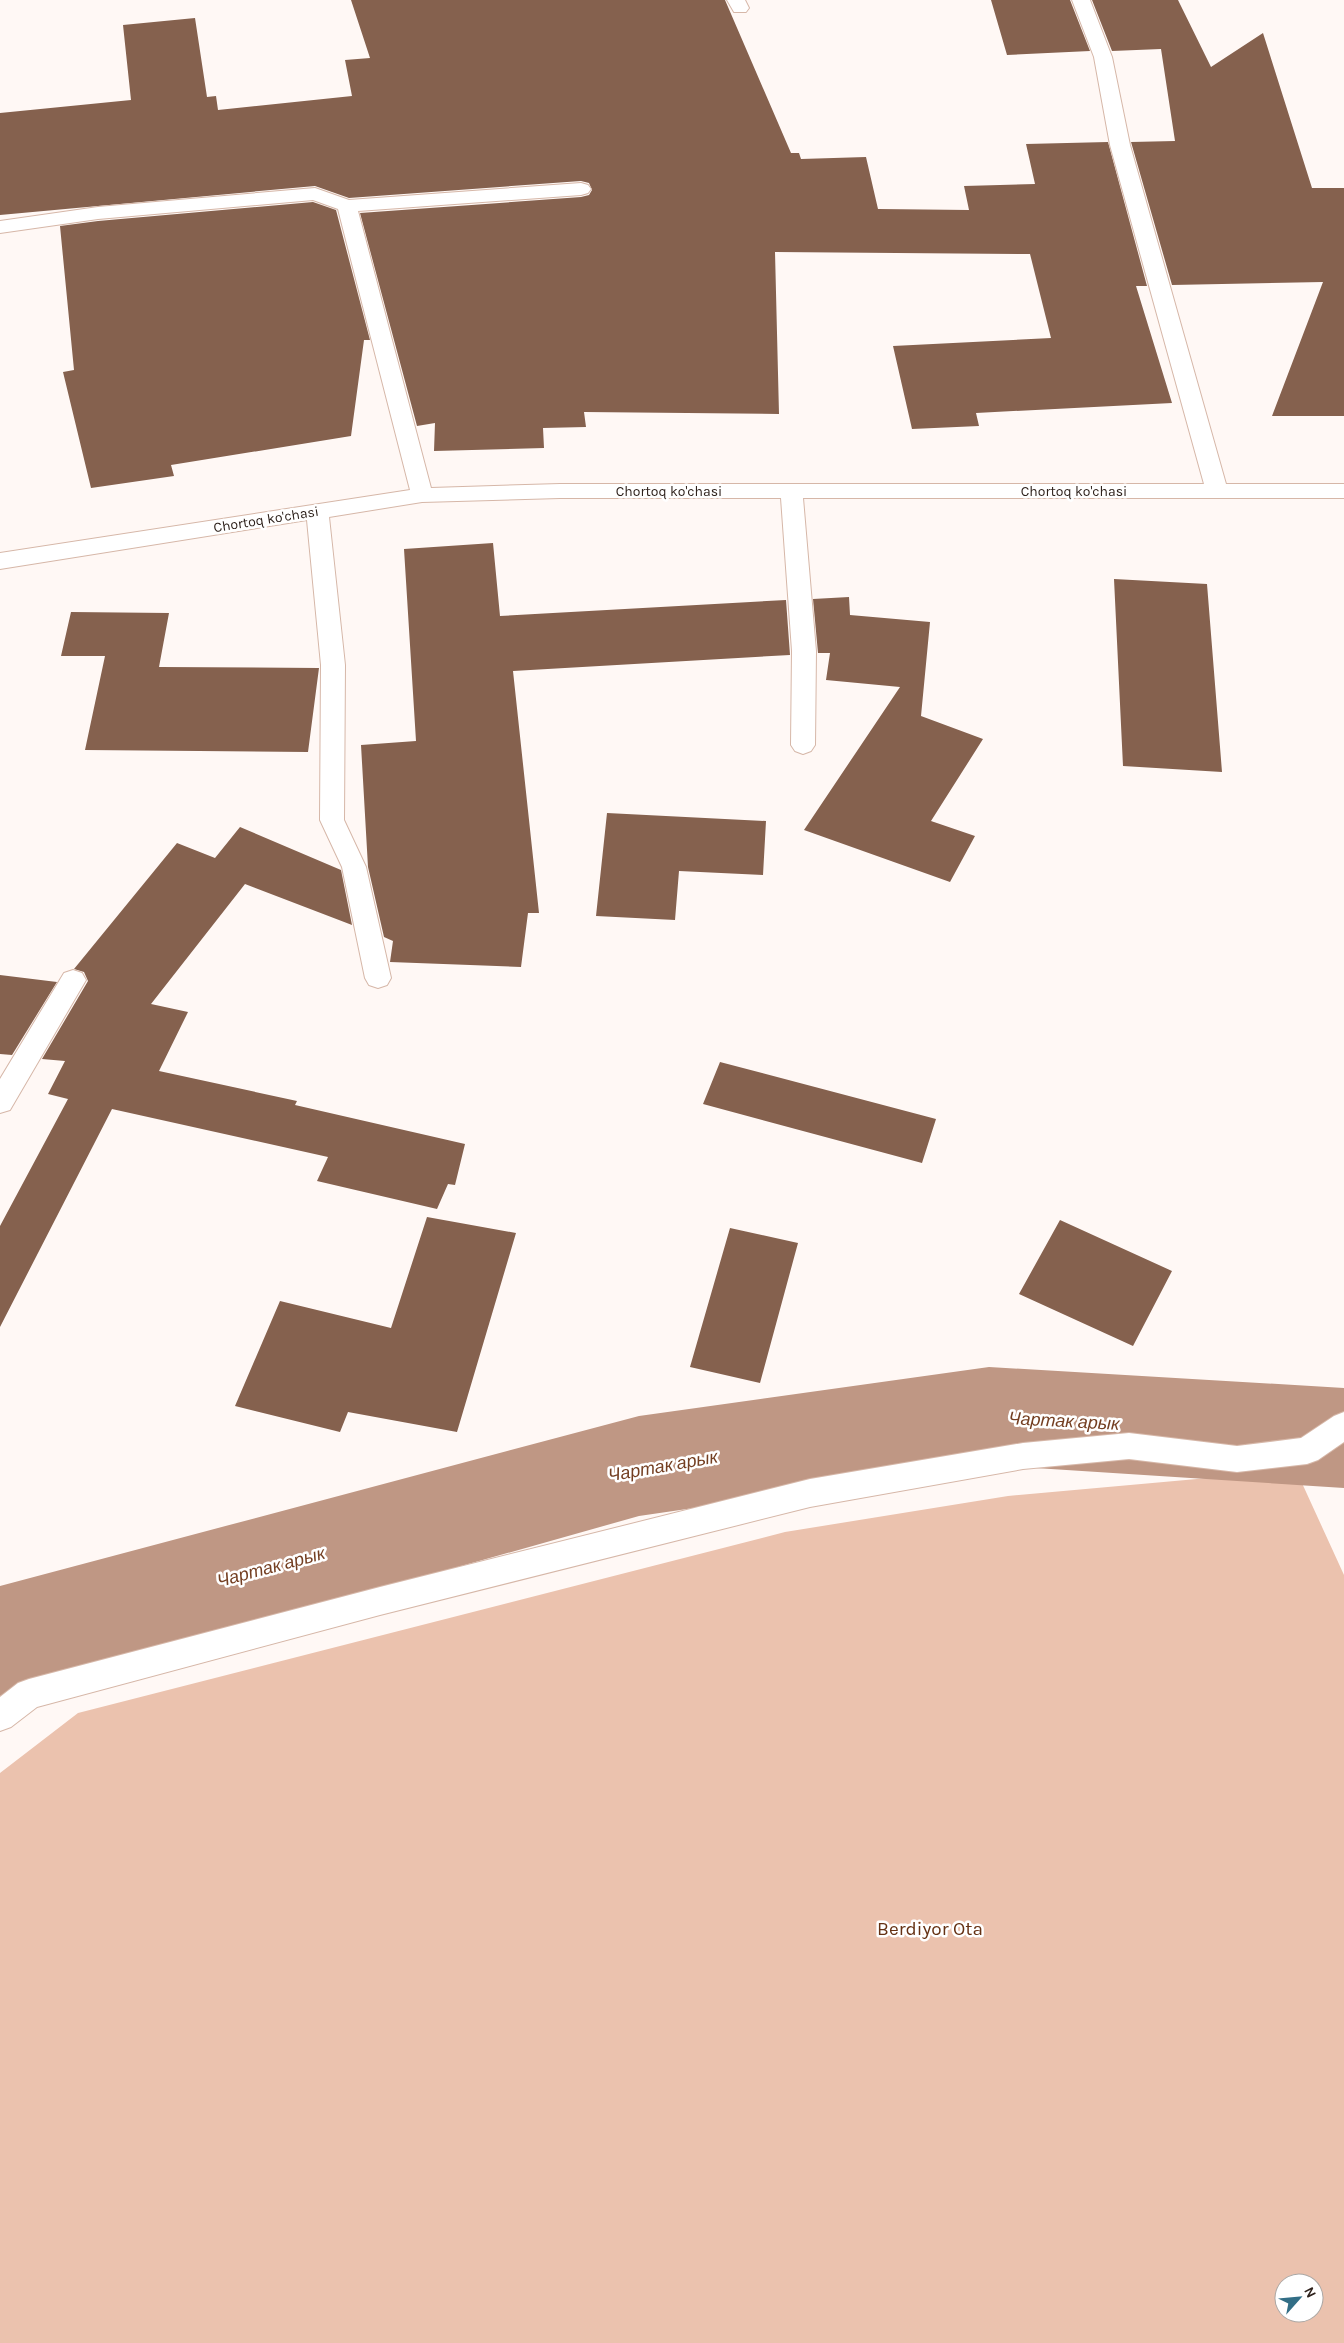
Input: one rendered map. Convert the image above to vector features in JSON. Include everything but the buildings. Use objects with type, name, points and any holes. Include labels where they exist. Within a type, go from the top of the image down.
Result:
[{"type":"street","points":[[1081,0],[1103,57],[1120,144],[1217,490]]},
{"type":"street","points":[[0,227],[98,213],[315,194],[347,206],[581,189]]},
{"type":"street","points":[[347,206],[422,495]]},
{"type":"street","name":"Chortoq ko'chasi","points":[[0,561],[422,495],[560,491],[1344,491]]},
{"type":"street","points":[[791,491],[804,651],[803,746]]},
{"type":"street","points":[[317,511],[333,665],[332,820],[354,868],[378,978]]},
{"type":"street","points":[[0,1102],[73,980]]},
{"type":"street","points":[[0,1716],[28,1694],[380,1601],[810,1493],[1022,1456],[1129,1446],[1237,1459],[1307,1451],[1344,1425]]},
{"type":"green space","name":"Berdiyor Ota","points":[[1296,1470],[1344,1575],[1344,2343],[0,2343],[0,1773],[78,1713],[785,1532],[1008,1496]]},
{"type":"waterway","name":"Чартак арык","points":[[0,1641],[639,1466],[989,1416],[1344,1438]]}]
